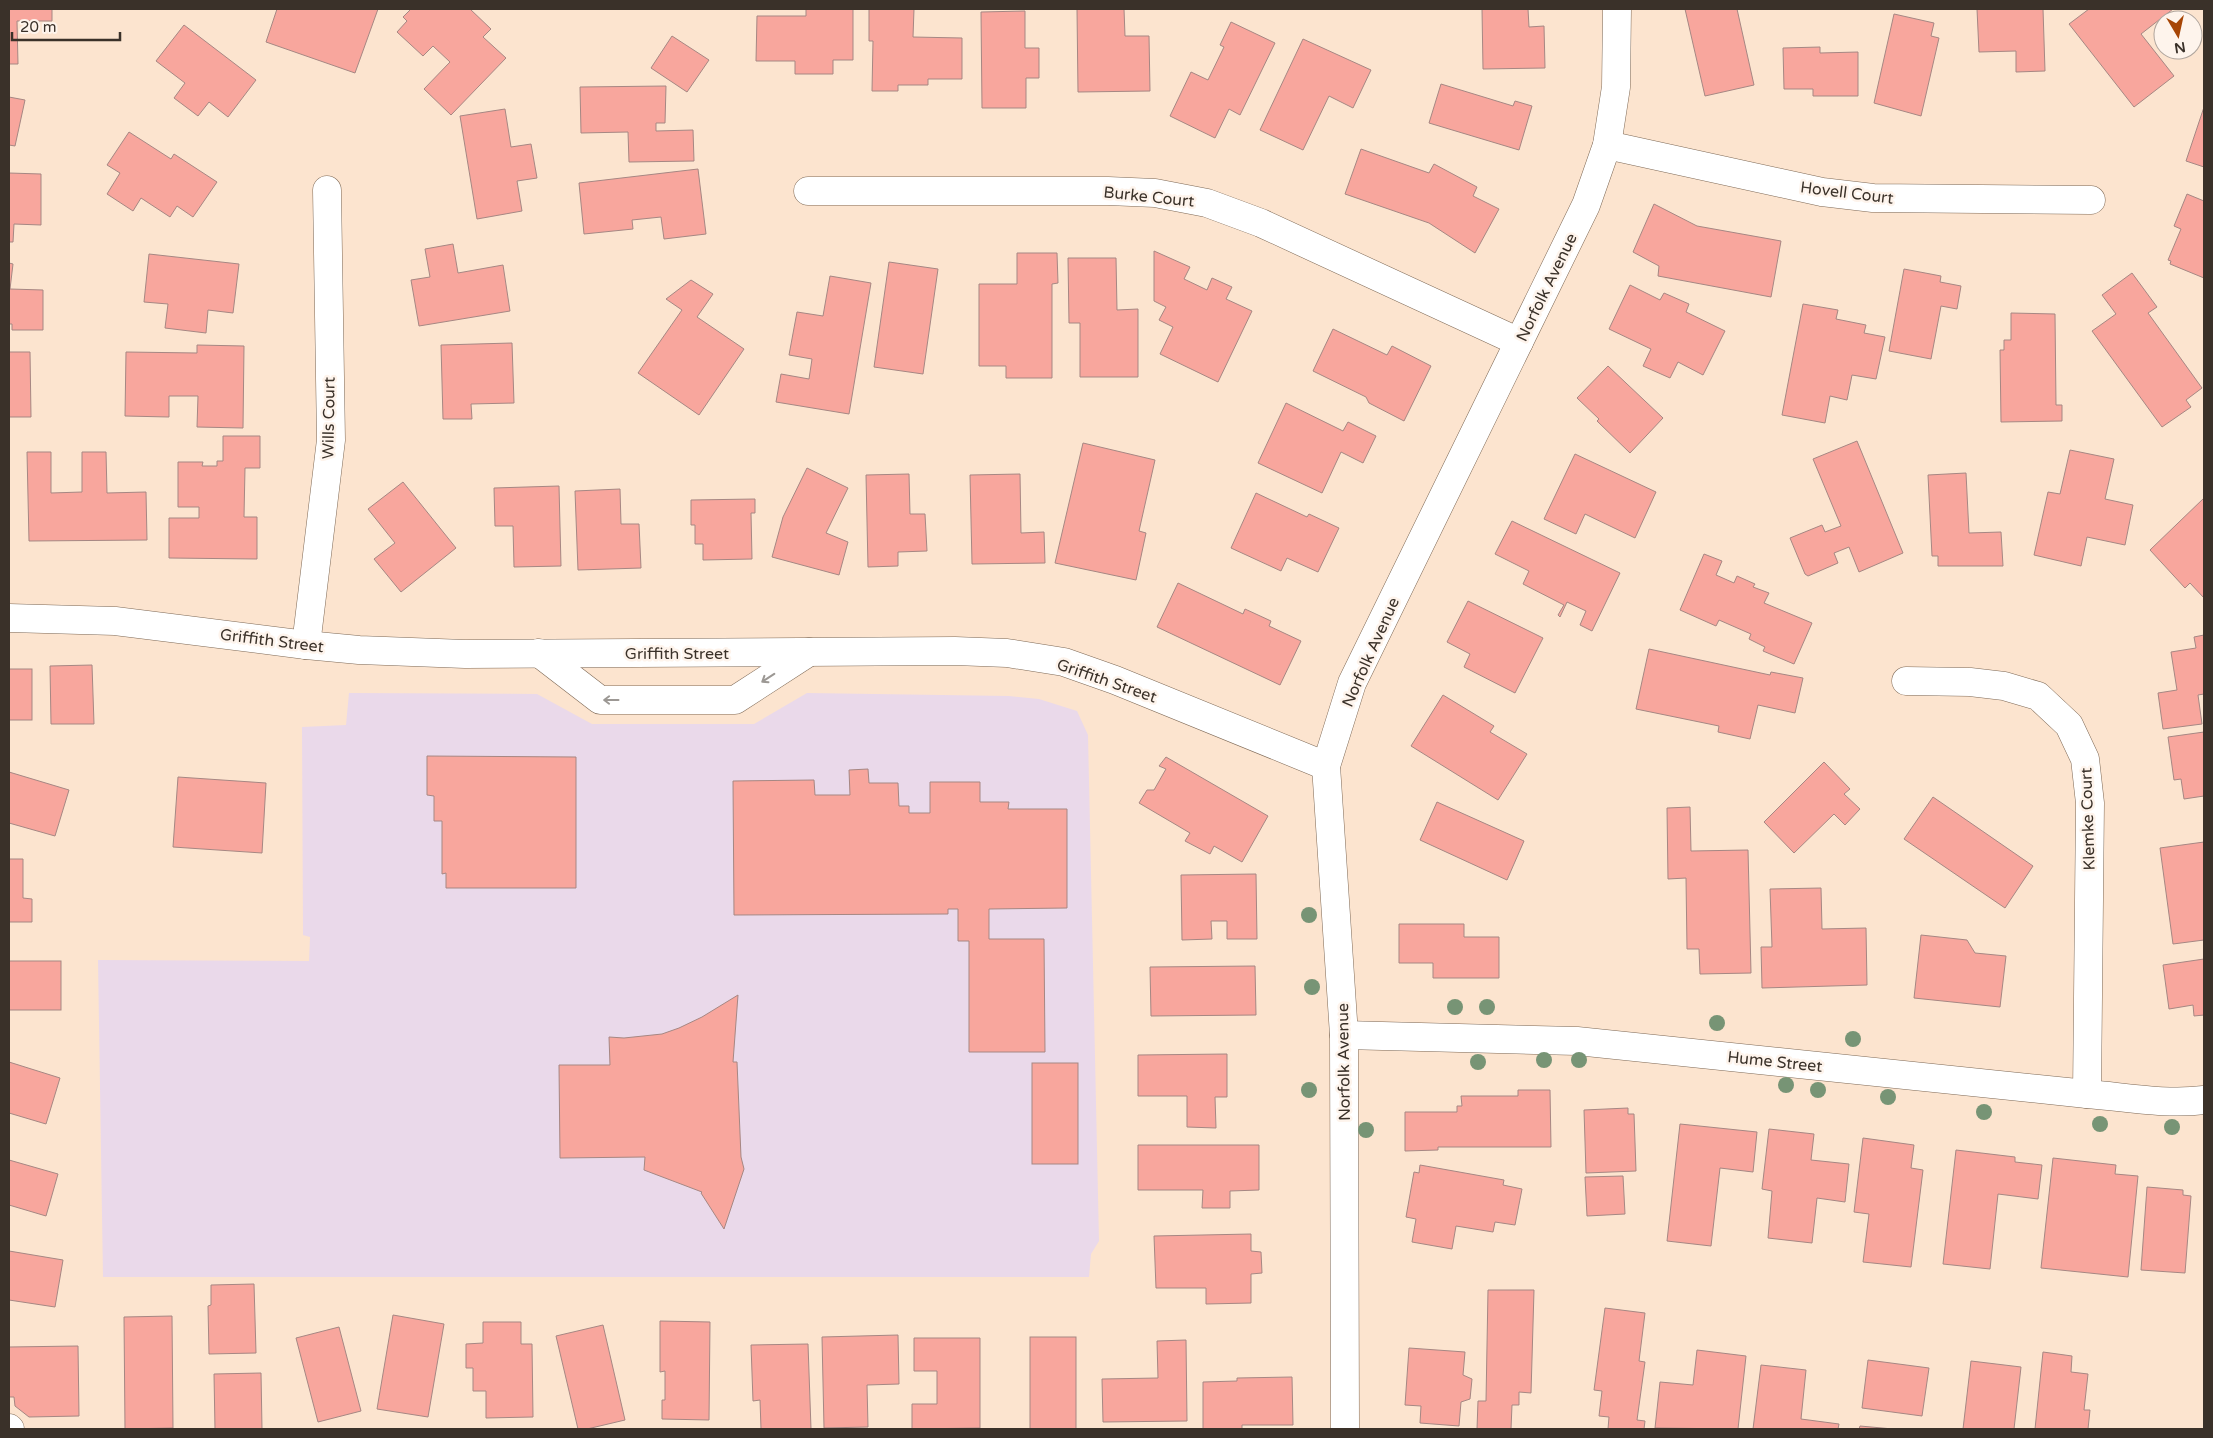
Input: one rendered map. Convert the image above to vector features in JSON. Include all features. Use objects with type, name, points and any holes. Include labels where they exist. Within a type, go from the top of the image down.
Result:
[{"type":"street","name":"Norfolk Avenue","points":[[1345,1429],[1344,1034],[1326,766],[1352,683],[1586,205],[1607,145],[1616,87],[1617,9]]},
{"type":"street","name":"Hovell Court","points":[[1607,145],[1822,192],[1873,198],[2091,200]]},
{"type":"street","name":"Wills Court","points":[[306,645],[330,440],[327,190]]},
{"type":"street","name":"Burke Court","points":[[808,191],[1108,191],[1156,193],[1207,203],[1261,223],[1519,342]]},
{"type":"street","name":"Griffith Street","points":[[9,618],[115,621],[359,650],[446,653],[990,653],[1064,662],[1115,680],[1326,766]]},
{"type":"street","points":[[539,653],[600,700],[735,700],[809,652]]},
{"type":"street","name":"Klemke Court","points":[[1906,681],[1970,682],[2004,686],[2038,696],[2069,725],[2085,759],[2090,803],[2087,1094]]},
{"type":"street","name":"Hume Street","points":[[1344,1034],[1577,1041],[2087,1094],[2152,1100],[2192,1102],[2204,1100]]},
{"type":"shaded area","points":[[349,693],[537,694],[592,724],[754,724],[807,693],[1009,696],[1039,699],[1077,711],[1088,735],[1099,1241],[1091,1254],[1089,1277],[103,1277],[98,960],[309,961],[310,937],[303,935],[302,727],[346,725]]},
{"type":"building","points":[[9,9],[52,9],[52,21],[17,21],[18,64],[9,64]]},
{"type":"building","points":[[277,9],[378,9],[355,73],[266,42]]},
{"type":"building","points":[[411,9],[470,9],[491,29],[483,37],[506,58],[451,115],[424,89],[450,62],[433,46],[423,56],[397,32],[407,21],[403,17]]},
{"type":"building","points":[[806,9],[853,9],[853,60],[833,60],[833,74],[795,74],[795,61],[756,61],[757,16],[806,16]]},
{"type":"building","points":[[869,9],[914,9],[913,37],[962,38],[962,79],[928,79],[928,85],[898,85],[898,91],[872,91],[873,41],[869,41]]},
{"type":"building","points":[[1077,9],[1124,9],[1125,36],[1149,36],[1150,91],[1078,92]]},
{"type":"building","points":[[1482,9],[1528,9],[1529,27],[1544,26],[1545,68],[1483,69]]},
{"type":"building","points":[[1685,9],[1737,9],[1754,85],[1705,96]]},
{"type":"building","points":[[1977,9],[2043,9],[2045,71],[2016,72],[2016,51],[1979,52]]},
{"type":"building","points":[[2089,9],[2173,9],[2153,10],[2153,25],[2141,34],[2153,49],[2153,60],[2161,60],[2174,76],[2134,107],[2069,24]]},
{"type":"building","points":[[1025,11],[1025,48],[1039,48],[1039,78],[1026,78],[1026,108],[982,108],[981,12]]},
{"type":"building","points":[[1894,14],[1934,23],[1931,36],[1939,38],[1921,116],[1874,103]]},
{"type":"building","points":[[1231,22],[1275,43],[1240,115],[1229,109],[1215,138],[1170,116],[1191,72],[1208,80],[1224,47],[1220,45]]},
{"type":"building","points":[[184,25],[256,80],[228,117],[209,102],[198,116],[174,98],[185,83],[156,61]]},
{"type":"building","points":[[672,36],[709,60],[687,92],[651,68]]},
{"type":"building","points":[[1303,39],[1371,70],[1353,108],[1329,96],[1303,150],[1260,130]]},
{"type":"building","points":[[1820,47],[1820,53],[1858,52],[1858,96],[1813,96],[1813,89],[1784,89],[1783,48]]},
{"type":"building","points":[[1441,84],[1513,106],[1515,101],[1532,106],[1519,150],[1429,123]]},
{"type":"building","points":[[666,86],[665,123],[656,123],[656,131],[693,130],[694,161],[629,162],[628,132],[581,133],[580,87]]},
{"type":"building","points":[[9,97],[25,100],[15,146],[9,145]]},
{"type":"building","points":[[2204,107],[2204,167],[2186,161]]},
{"type":"building","points":[[505,109],[511,147],[531,144],[537,178],[517,181],[522,211],[477,219],[460,116]]},
{"type":"building","points":[[129,132],[171,159],[174,154],[217,182],[193,217],[177,206],[170,217],[141,198],[133,211],[107,194],[120,173],[107,165]]},
{"type":"building","points":[[1361,149],[1429,173],[1434,164],[1477,187],[1473,196],[1499,209],[1475,253],[1429,223],[1345,194]]},
{"type":"building","points":[[698,169],[706,234],[664,239],[661,217],[632,220],[633,229],[584,234],[579,183]]},
{"type":"building","points":[[9,173],[41,174],[41,225],[14,224],[13,242],[9,242]]},
{"type":"building","points":[[2187,194],[2204,201],[2204,278],[2170,264],[2171,261],[2168,260],[2181,229],[2174,226]]},
{"type":"building","points":[[1654,204],[1697,226],[1781,241],[1771,297],[1658,276],[1659,266],[1633,252]]},
{"type":"building","points":[[453,244],[458,273],[503,265],[510,311],[419,326],[411,280],[430,277],[425,249]]},
{"type":"building","points":[[1154,251],[1190,267],[1184,279],[1207,290],[1212,278],[1232,287],[1226,299],[1252,311],[1218,382],[1160,354],[1173,327],[1159,320],[1166,307],[1154,301]]},
{"type":"building","points":[[1017,253],[1057,253],[1058,283],[1052,284],[1052,378],[1006,378],[1006,366],[979,366],[979,284],[1017,284]]},
{"type":"building","points":[[149,254],[239,264],[233,313],[208,310],[206,333],[165,328],[168,304],[144,302]]},
{"type":"building","points":[[1068,258],[1116,258],[1117,310],[1138,309],[1138,377],[1080,377],[1080,323],[1069,323]]},
{"type":"building","points":[[889,262],[938,269],[923,374],[874,367]]},
{"type":"building","points":[[9,263],[13,264],[10,289],[43,290],[43,330],[12,330],[12,324],[9,324]]},
{"type":"building","points":[[1904,269],[1941,276],[1940,282],[1961,286],[1957,309],[1941,306],[1931,359],[1889,351]]},
{"type":"building","points":[[2132,273],[2157,307],[2148,313],[2202,388],[2186,400],[2191,407],[2162,427],[2092,331],[2116,314],[2102,295]]},
{"type":"building","points":[[830,276],[871,283],[849,414],[776,402],[781,374],[809,379],[812,359],[789,355],[797,312],[823,316]]},
{"type":"building","points":[[691,280],[713,294],[697,317],[744,349],[699,415],[638,373],[682,310],[666,299]]},
{"type":"building","points":[[1630,285],[1660,300],[1664,293],[1689,304],[1686,312],[1725,331],[1703,375],[1678,362],[1670,378],[1643,366],[1651,349],[1609,329]]},
{"type":"building","points":[[1803,304],[1838,310],[1836,319],[1866,325],[1864,333],[1885,337],[1876,379],[1852,375],[1847,400],[1830,396],[1825,423],[1782,415]]},
{"type":"building","points":[[2011,313],[2055,314],[2056,405],[2062,405],[2062,421],[2001,422],[2000,350],[2004,350],[2004,340],[2011,340]]},
{"type":"building","points":[[1333,329],[1387,355],[1392,346],[1431,366],[1404,421],[1369,403],[1366,397],[1313,371]]},
{"type":"building","points":[[512,343],[514,403],[471,404],[472,419],[443,419],[441,345]]},
{"type":"building","points":[[197,345],[244,346],[243,428],[197,427],[198,396],[169,396],[169,417],[125,416],[126,352],[197,353]]},
{"type":"building","points":[[9,352],[30,352],[31,417],[9,417]]},
{"type":"building","points":[[1608,366],[1663,418],[1630,453],[1597,421],[1599,419],[1577,398]]},
{"type":"building","points":[[1286,403],[1343,431],[1348,422],[1376,436],[1363,463],[1341,452],[1322,493],[1258,463]]},
{"type":"building","points":[[223,436],[260,436],[260,468],[245,468],[244,517],[257,517],[257,559],[169,558],[169,518],[199,518],[199,507],[178,507],[178,462],[203,462],[202,466],[217,466],[217,461],[223,461]]},
{"type":"building","points":[[1857,441],[1903,553],[1859,572],[1849,547],[1834,553],[1838,563],[1808,576],[1805,574],[1790,538],[1822,525],[1825,532],[1841,526],[1813,459]]},
{"type":"building","points":[[1083,443],[1155,460],[1139,531],[1146,533],[1136,580],[1055,563]]},
{"type":"building","points":[[2070,450],[2114,459],[2105,499],[2133,505],[2125,545],[2087,537],[2081,566],[2034,555],[2048,492],[2060,494]]},
{"type":"building","points":[[27,452],[51,452],[51,493],[82,492],[82,452],[106,452],[107,493],[146,492],[147,540],[29,541]]},
{"type":"building","points":[[1575,454],[1656,492],[1635,538],[1585,514],[1576,534],[1544,519]]},
{"type":"building","points":[[807,468],[848,488],[826,533],[848,542],[839,575],[772,557],[783,517]]},
{"type":"building","points":[[1966,473],[1969,533],[2001,532],[2003,566],[1938,566],[1938,556],[1932,556],[1928,475]]},
{"type":"building","points":[[909,474],[910,514],[925,514],[927,551],[898,552],[898,566],[868,567],[866,475]]},
{"type":"building","points":[[1020,474],[1021,533],[1044,532],[1045,563],[972,564],[970,475]]},
{"type":"building","points":[[403,482],[456,548],[401,592],[374,559],[395,543],[368,509]]},
{"type":"building","points":[[559,486],[561,566],[514,567],[513,526],[495,526],[494,488]]},
{"type":"building","points":[[620,489],[621,524],[639,524],[641,568],[578,570],[575,491]]},
{"type":"building","points":[[1256,493],[1307,517],[1309,514],[1339,528],[1318,572],[1287,558],[1281,571],[1231,548]]},
{"type":"building","points":[[2204,498],[2204,598],[2190,583],[2185,588],[2150,550]]},
{"type":"building","points":[[755,499],[755,513],[751,513],[752,559],[703,560],[703,544],[695,544],[695,525],[691,525],[691,500]]},
{"type":"building","points":[[1512,521],[1620,573],[1592,631],[1580,625],[1586,611],[1567,602],[1560,617],[1558,615],[1564,605],[1523,584],[1529,571],[1495,554]]},
{"type":"building","points":[[1704,554],[1722,561],[1716,575],[1734,583],[1737,576],[1755,584],[1753,587],[1769,593],[1764,603],[1812,623],[1794,664],[1763,651],[1765,647],[1749,639],[1751,634],[1719,620],[1716,626],[1680,610]]},
{"type":"building","points":[[1178,583],[1243,614],[1245,609],[1271,621],[1269,626],[1301,641],[1280,685],[1157,627]]},
{"type":"building","points":[[1468,601],[1543,638],[1515,693],[1464,667],[1470,654],[1447,642]]},
{"type":"building","points":[[2204,635],[2204,694],[2198,695],[2202,724],[2163,729],[2158,693],[2177,690],[2171,652],[2196,648],[2194,637]]},
{"type":"building","points":[[1649,649],[1770,675],[1771,672],[1803,678],[1795,713],[1758,705],[1750,739],[1718,732],[1719,726],[1636,709]]},
{"type":"building","points":[[92,665],[94,724],[51,724],[50,666]]},
{"type":"building","points":[[9,669],[32,669],[32,720],[9,720]]},
{"type":"building","points":[[1443,695],[1494,726],[1490,732],[1527,754],[1498,800],[1411,746]]},
{"type":"building","points":[[2204,732],[2204,796],[2184,799],[2181,779],[2174,780],[2168,737]]},
{"type":"building","points":[[427,756],[576,757],[576,888],[446,888],[446,873],[442,874],[442,821],[434,821],[434,796],[427,795]]},
{"type":"building","points":[[1166,757],[1268,816],[1242,862],[1214,846],[1210,854],[1185,841],[1190,833],[1139,803],[1147,790],[1154,790],[1166,769],[1159,766]]},
{"type":"building","points":[[1824,762],[1850,789],[1844,794],[1860,809],[1845,825],[1834,814],[1794,853],[1764,822]]},
{"type":"building","points":[[868,769],[869,783],[898,783],[899,806],[909,806],[909,813],[930,813],[930,782],[980,782],[980,802],[1009,802],[1008,809],[1067,809],[1067,908],[989,909],[989,939],[1044,939],[1045,1052],[969,1052],[969,941],[958,941],[958,909],[948,909],[948,914],[734,915],[733,781],[814,780],[815,795],[850,795],[849,770]]},
{"type":"building","points":[[9,772],[69,790],[55,836],[9,823]]},
{"type":"building","points":[[178,777],[266,783],[262,853],[173,847]]},
{"type":"building","points":[[1933,797],[2033,866],[2005,908],[1904,839]]},
{"type":"building","points":[[1437,802],[1524,841],[1507,880],[1420,840]]},
{"type":"building","points":[[1690,807],[1691,851],[1748,850],[1751,973],[1700,974],[1699,949],[1687,949],[1686,878],[1668,879],[1667,808]]},
{"type":"building","points":[[2204,842],[2204,940],[2173,944],[2160,848]]},
{"type":"building","points":[[9,859],[23,859],[23,898],[32,899],[32,922],[9,922]]},
{"type":"building","points":[[1256,874],[1257,939],[1227,939],[1227,921],[1211,921],[1212,939],[1182,940],[1181,875]]},
{"type":"building","points":[[1821,888],[1822,929],[1866,928],[1867,985],[1762,988],[1761,947],[1772,947],[1770,889]]},
{"type":"building","points":[[1399,924],[1464,924],[1464,937],[1499,937],[1499,978],[1433,978],[1433,963],[1399,963]]},
{"type":"building","points":[[1921,935],[1967,940],[1975,953],[2006,956],[2000,1007],[1914,998]]},
{"type":"building","points":[[2204,959],[2204,1015],[2194,1016],[2193,1005],[2169,1009],[2163,965]]},
{"type":"building","points":[[9,961],[61,961],[61,1010],[9,1010]]},
{"type":"building","points":[[1255,966],[1256,1015],[1151,1016],[1150,967]]},
{"type":"building","points":[[738,995],[733,1062],[737,1062],[741,1157],[744,1169],[724,1229],[702,1192],[644,1170],[645,1157],[560,1158],[559,1065],[610,1065],[609,1037],[624,1038],[662,1034],[702,1017]]},
{"type":"building","points":[[1227,1054],[1227,1097],[1215,1097],[1216,1128],[1187,1127],[1187,1096],[1138,1096],[1138,1055]]},
{"type":"building","points":[[9,1062],[60,1078],[46,1124],[9,1113]]},
{"type":"building","points":[[1032,1063],[1078,1063],[1078,1164],[1032,1164]]},
{"type":"building","points":[[1518,1090],[1550,1090],[1551,1147],[1438,1147],[1438,1150],[1405,1151],[1405,1112],[1457,1112],[1457,1106],[1462,1106],[1461,1096],[1518,1096]]},
{"type":"building","points":[[1628,1108],[1628,1114],[1634,1114],[1636,1171],[1586,1173],[1584,1110]]},
{"type":"building","points":[[1680,1124],[1757,1132],[1753,1172],[1720,1168],[1711,1246],[1667,1241]]},
{"type":"building","points":[[1769,1129],[1814,1134],[1811,1160],[1849,1164],[1845,1202],[1817,1198],[1812,1243],[1768,1238],[1772,1191],[1762,1189]]},
{"type":"building","points":[[1863,1138],[1914,1145],[1911,1168],[1923,1170],[1911,1267],[1863,1262],[1869,1214],[1854,1212]]},
{"type":"building","points":[[1138,1145],[1259,1145],[1259,1190],[1230,1191],[1230,1208],[1202,1208],[1203,1190],[1138,1190]]},
{"type":"building","points":[[1956,1150],[2015,1157],[2015,1162],[2042,1165],[2038,1199],[1998,1194],[1990,1269],[1943,1264]]},
{"type":"building","points":[[2053,1158],[2116,1165],[2115,1174],[2138,1176],[2128,1277],[2041,1268]]},
{"type":"building","points":[[9,1160],[58,1174],[46,1216],[9,1205]]},
{"type":"building","points":[[1420,1165],[1504,1180],[1503,1185],[1522,1189],[1515,1225],[1495,1222],[1493,1232],[1456,1226],[1452,1249],[1412,1242],[1416,1219],[1406,1217],[1414,1172],[1419,1173]]},
{"type":"building","points":[[1623,1176],[1625,1214],[1587,1216],[1585,1177]]},
{"type":"building","points":[[2147,1187],[2183,1190],[2183,1195],[2191,1196],[2185,1273],[2141,1270]]},
{"type":"building","points":[[1251,1234],[1251,1251],[1261,1252],[1262,1273],[1251,1274],[1251,1303],[1206,1304],[1206,1288],[1156,1288],[1154,1236]]},
{"type":"building","points":[[9,1251],[63,1260],[55,1307],[9,1300]]},
{"type":"building","points":[[254,1284],[256,1353],[209,1354],[208,1306],[211,1305],[211,1285]]},
{"type":"building","points":[[1488,1290],[1534,1290],[1531,1393],[1519,1392],[1519,1405],[1512,1405],[1511,1429],[1477,1429],[1478,1401],[1486,1401]]},
{"type":"building","points":[[1605,1308],[1645,1313],[1639,1361],[1645,1362],[1637,1420],[1645,1421],[1644,1429],[1608,1429],[1609,1417],[1599,1416],[1602,1391],[1594,1390]]},
{"type":"building","points":[[393,1315],[444,1324],[428,1417],[377,1409]]},
{"type":"building","points":[[172,1316],[173,1428],[125,1429],[124,1317]]},
{"type":"building","points":[[660,1321],[710,1322],[709,1420],[662,1419],[662,1400],[665,1400],[665,1371],[660,1372]]},
{"type":"building","points":[[483,1322],[521,1322],[521,1344],[532,1344],[533,1417],[486,1418],[486,1391],[473,1391],[473,1368],[466,1368],[466,1344],[483,1343]]},
{"type":"building","points":[[603,1325],[625,1420],[587,1429],[578,1429],[556,1336]]},
{"type":"building","points":[[339,1327],[361,1411],[318,1422],[296,1338]]},
{"type":"building","points":[[898,1335],[899,1384],[867,1385],[868,1427],[824,1428],[822,1337]]},
{"type":"building","points":[[1030,1337],[1076,1337],[1076,1429],[1030,1429]]},
{"type":"building","points":[[914,1338],[980,1338],[980,1428],[912,1429],[912,1404],[937,1404],[937,1371],[914,1371]]},
{"type":"building","points":[[1186,1340],[1187,1421],[1103,1422],[1102,1379],[1158,1378],[1157,1341]]},
{"type":"building","points":[[808,1344],[811,1429],[761,1429],[760,1400],[753,1401],[751,1345]]},
{"type":"building","points":[[78,1346],[79,1416],[29,1417],[15,1406],[14,1397],[9,1397],[9,1347]]},
{"type":"building","points":[[1409,1348],[1465,1352],[1463,1375],[1472,1379],[1470,1399],[1461,1402],[1459,1426],[1420,1423],[1421,1406],[1405,1405]]},
{"type":"building","points":[[1697,1350],[1746,1356],[1738,1429],[1655,1428],[1660,1382],[1693,1385]]},
{"type":"building","points":[[2043,1352],[2072,1356],[2071,1372],[2088,1374],[2084,1410],[2090,1410],[2088,1429],[2035,1429]]},
{"type":"building","points":[[1868,1360],[1929,1368],[1922,1416],[1862,1408]]},
{"type":"building","points":[[1971,1361],[2021,1367],[2014,1429],[1963,1429]]},
{"type":"building","points":[[1761,1365],[1806,1370],[1801,1419],[1839,1424],[1838,1429],[1753,1429]]},
{"type":"building","points":[[261,1373],[262,1429],[215,1429],[214,1374]]},
{"type":"building","points":[[1292,1377],[1293,1425],[1242,1425],[1242,1429],[1203,1429],[1203,1382],[1237,1381],[1237,1378]]},
{"type":"building","points":[[1860,1426],[1893,1429],[1859,1429]]}]
